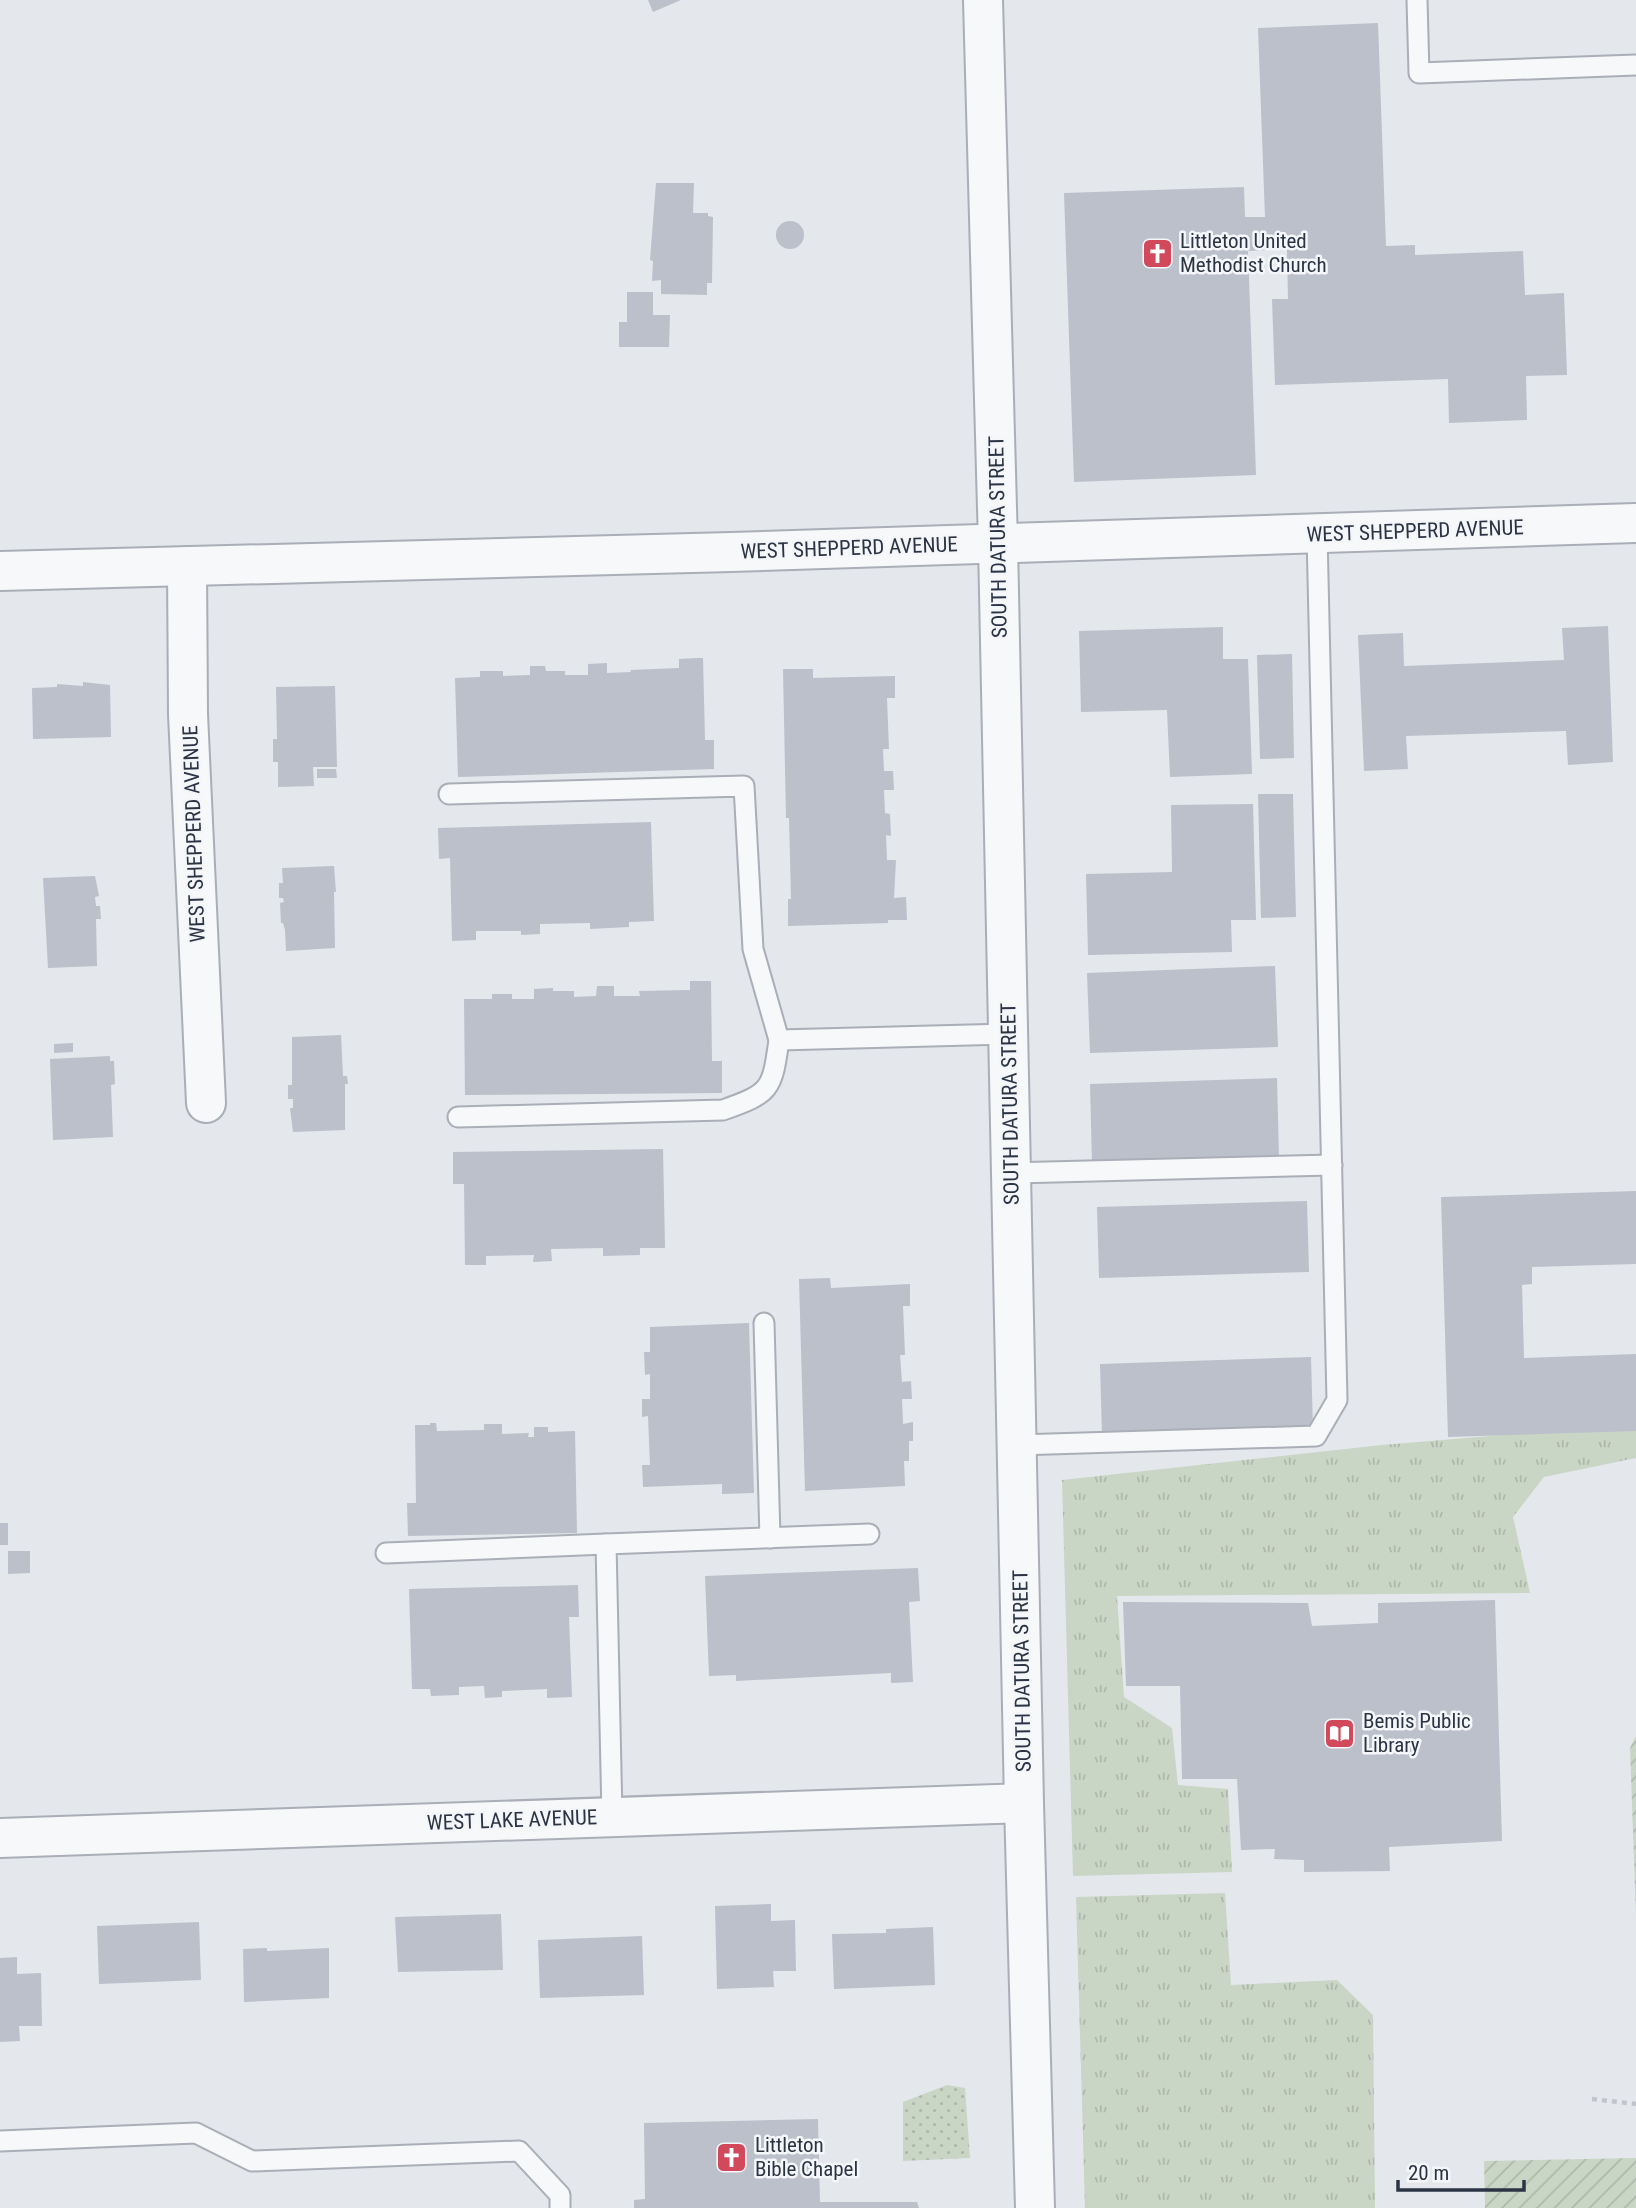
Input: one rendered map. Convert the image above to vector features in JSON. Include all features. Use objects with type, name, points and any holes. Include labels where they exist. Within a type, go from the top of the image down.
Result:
[{"type":"street","name":"SOUTH DATURA STREET","points":[[983,0],[998,544],[1035,2208]]},
{"type":"street","name":"WEST SHEPPERD AVENUE","points":[[0,571],[998,544],[1636,523]]},
{"type":"street","name":"WEST SHEPPERD AVENUE","points":[[187,566],[188,714],[206,1103]]},
{"type":"street","name":"WEST LAKE AVENUE","points":[[0,1838],[1024,1803]]},
{"type":"lane","points":[[1417,0],[1419,73],[1636,65]]},
{"type":"lane","points":[[1017,1445],[1316,1436],[1337,1400],[1317,534]]},
{"type":"lane","points":[[449,794],[744,786],[753,949],[779,1040],[774,1075],[758,1098],[723,1110],[457,1117]]},
{"type":"lane","points":[[779,1040],[1008,1034]]},
{"type":"lane","points":[[1011,1172],[1332,1165]]},
{"type":"lane","points":[[764,1323],[770,1538]]},
{"type":"lane","points":[[386,1553],[869,1534]]},
{"type":"lane","points":[[606,1544],[612,1816]]},
{"type":"lane","points":[[0,2141],[196,2133],[253,2161],[519,2151],[560,2195],[560,2208]]},
{"type":"path","points":[[1592,2099],[1636,2104]]},
{"type":"green space","points":[[1636,1424],[1636,1458],[1544,1477],[1513,1517],[1530,1593],[1117,1596],[1124,1697],[1172,1728],[1178,1785],[1228,1789],[1232,1872],[1073,1876],[1062,1480],[1382,1445]]},
{"type":"green space","points":[[1636,1736],[1636,1916],[1630,1748]]},
{"type":"green space","points":[[1225,1893],[1231,1985],[1337,1980],[1373,2015],[1375,2208],[1085,2208],[1076,1897]]},
{"type":"green space","points":[[947,2085],[965,2088],[970,2158],[903,2161],[903,2102]]},
{"type":"green space","points":[[1636,2158],[1636,2208],[1485,2208],[1484,2161]]},
{"type":"building","points":[[648,0],[681,0],[653,12]]},
{"type":"building","name":"Littleton United Methodist Church","points":[[1378,23],[1386,246],[1415,245],[1415,255],[1523,251],[1525,295],[1564,293],[1567,375],[1526,376],[1527,420],[1449,423],[1448,379],[1275,385],[1272,299],[1288,299],[1287,249],[1248,251],[1256,475],[1074,482],[1064,193],[1244,187],[1245,217],[1265,217],[1258,28]]},
{"type":"building","points":[[656,183],[694,183],[693,213],[708,213],[708,216],[713,217],[712,283],[707,283],[707,295],[661,294],[661,280],[652,281],[653,261],[650,260]]},
{"type":"building","points":[[790,221],[800,225],[804,235],[800,245],[790,249],[780,245],[776,235],[780,225]]},
{"type":"building","points":[[627,292],[653,292],[653,315],[670,315],[669,347],[619,347],[619,322],[627,322]]},
{"type":"building","points":[[1608,626],[1613,762],[1568,765],[1566,731],[1406,736],[1408,769],[1364,771],[1358,635],[1403,633],[1404,666],[1564,660],[1562,628]]},
{"type":"building","points":[[1223,627],[1223,659],[1248,659],[1252,774],[1170,777],[1167,710],[1081,712],[1079,631]]},
{"type":"building","points":[[1292,654],[1294,758],[1260,759],[1257,655]]},
{"type":"building","points":[[703,658],[705,740],[714,740],[714,769],[458,777],[455,678],[480,677],[480,671],[503,671],[503,676],[530,675],[530,666],[545,666],[546,671],[565,671],[565,675],[588,675],[588,664],[607,663],[607,673],[631,672],[630,670],[679,668],[679,659]]},
{"type":"building","points":[[783,669],[813,669],[813,678],[895,676],[895,698],[887,698],[889,749],[883,749],[884,771],[893,771],[894,790],[884,790],[885,813],[890,814],[891,836],[886,835],[887,860],[896,860],[894,898],[906,897],[907,920],[788,926],[788,899],[791,899],[789,818],[786,818]]},
{"type":"building","points":[[83,682],[110,685],[111,737],[33,739],[32,688],[57,687],[57,684],[83,686]]},
{"type":"building","points":[[335,686],[337,767],[313,767],[314,786],[278,787],[278,762],[273,762],[273,739],[277,739],[276,687]]},
{"type":"building","points":[[317,769],[336,769],[337,778],[317,778]]},
{"type":"building","points":[[1258,794],[1293,794],[1296,917],[1261,918]]},
{"type":"building","points":[[1253,804],[1256,920],[1231,920],[1232,952],[1088,955],[1086,874],[1172,872],[1171,805]]},
{"type":"building","points":[[651,822],[654,921],[629,922],[629,927],[590,929],[590,923],[540,924],[540,934],[521,935],[521,931],[476,931],[476,940],[452,941],[450,858],[439,859],[438,828]]},
{"type":"building","points":[[334,866],[335,948],[286,951],[280,903],[284,902],[283,898],[279,898],[279,883],[283,883],[282,868]]},
{"type":"building","points":[[95,876],[99,896],[95,897],[96,906],[100,906],[101,919],[96,919],[97,966],[48,968],[43,878]]},
{"type":"building","points":[[1275,966],[1278,1047],[1090,1053],[1087,973]]},
{"type":"building","points":[[690,981],[711,981],[712,1061],[722,1061],[722,1093],[465,1095],[464,999],[492,999],[492,994],[512,994],[512,999],[534,999],[534,989],[553,988],[553,991],[574,991],[574,997],[596,996],[597,986],[614,986],[614,996],[640,996],[639,991],[690,990]]},
{"type":"building","points":[[341,1035],[343,1076],[347,1076],[348,1084],[345,1084],[345,1130],[293,1132],[290,1108],[293,1108],[293,1099],[288,1099],[288,1085],[292,1085],[292,1037]]},
{"type":"building","points":[[73,1043],[73,1052],[54,1053],[54,1044]]},
{"type":"building","points":[[110,1056],[110,1061],[114,1061],[115,1084],[111,1085],[113,1137],[53,1140],[50,1059]]},
{"type":"building","points":[[1277,1078],[1279,1158],[1092,1163],[1090,1084]]},
{"type":"building","points":[[663,1149],[665,1248],[640,1248],[640,1255],[603,1256],[603,1248],[551,1249],[552,1261],[533,1262],[534,1255],[486,1256],[486,1265],[465,1265],[464,1184],[453,1184],[453,1152]]},
{"type":"building","points":[[1636,1191],[1636,1264],[1532,1267],[1532,1284],[1522,1285],[1524,1358],[1636,1354],[1636,1431],[1448,1437],[1441,1197]]},
{"type":"building","points":[[1307,1201],[1309,1272],[1099,1278],[1097,1207]]},
{"type":"building","points":[[830,1278],[831,1288],[910,1284],[910,1306],[903,1306],[905,1355],[900,1355],[902,1382],[911,1381],[912,1399],[902,1399],[903,1424],[913,1422],[909,1461],[904,1461],[905,1486],[805,1491],[799,1279]]},
{"type":"building","points":[[749,1323],[754,1493],[722,1494],[722,1484],[643,1487],[642,1465],[650,1465],[648,1416],[642,1417],[642,1399],[650,1399],[650,1374],[645,1375],[644,1352],[650,1352],[650,1327]]},
{"type":"building","points":[[1311,1357],[1313,1429],[1102,1435],[1100,1364]]},
{"type":"building","points":[[436,1423],[437,1431],[484,1430],[484,1424],[502,1424],[502,1434],[529,1433],[528,1437],[534,1437],[534,1427],[548,1427],[548,1432],[575,1431],[577,1533],[408,1536],[407,1503],[416,1503],[415,1425]]},
{"type":"building","points":[[0,1523],[8,1523],[8,1545],[0,1545]]},
{"type":"building","points":[[8,1551],[30,1551],[30,1573],[8,1574]]},
{"type":"building","points":[[918,1568],[920,1601],[909,1602],[913,1682],[891,1683],[891,1673],[736,1681],[736,1675],[709,1676],[705,1576]]},
{"type":"building","points":[[578,1585],[579,1617],[569,1617],[572,1697],[547,1698],[547,1689],[502,1691],[502,1697],[485,1698],[484,1686],[459,1687],[459,1695],[431,1696],[430,1689],[412,1689],[409,1589]]},
{"type":"building","name":"Bemis Public Library","points":[[1495,1600],[1502,1841],[1389,1847],[1390,1871],[1304,1872],[1304,1860],[1274,1859],[1275,1849],[1241,1850],[1237,1779],[1182,1779],[1180,1686],[1126,1686],[1123,1602],[1308,1603],[1312,1626],[1378,1623],[1378,1603]]},
{"type":"building","points":[[771,1904],[771,1921],[795,1920],[796,1971],[773,1971],[774,1987],[717,1989],[715,1906]]},
{"type":"building","points":[[501,1914],[503,1970],[398,1972],[395,1917]]},
{"type":"building","points":[[199,1922],[201,1980],[99,1984],[97,1926]]},
{"type":"building","points":[[933,1927],[935,1985],[834,1989],[832,1934],[886,1933],[886,1929]]},
{"type":"building","points":[[642,1936],[644,1995],[540,1998],[538,1940]]},
{"type":"building","points":[[267,1948],[267,1951],[329,1948],[329,1998],[244,2002],[243,1949]]},
{"type":"building","points":[[17,1957],[17,1974],[41,1973],[42,2026],[19,2026],[20,2041],[0,2042],[0,1958]]},
{"type":"building","name":"Littleton Bible Chapel","points":[[818,2119],[820,2202],[917,2202],[919,2208],[634,2208],[634,2200],[645,2199],[644,2123]]},
{"type":"place","name":"Littleton United Methodist Church","points":[[1157,253]]},
{"type":"place","name":"Bemis Public Library","points":[[1340,1733]]},
{"type":"place","name":"Littleton Bible Chapel","points":[[732,2157]]}]
